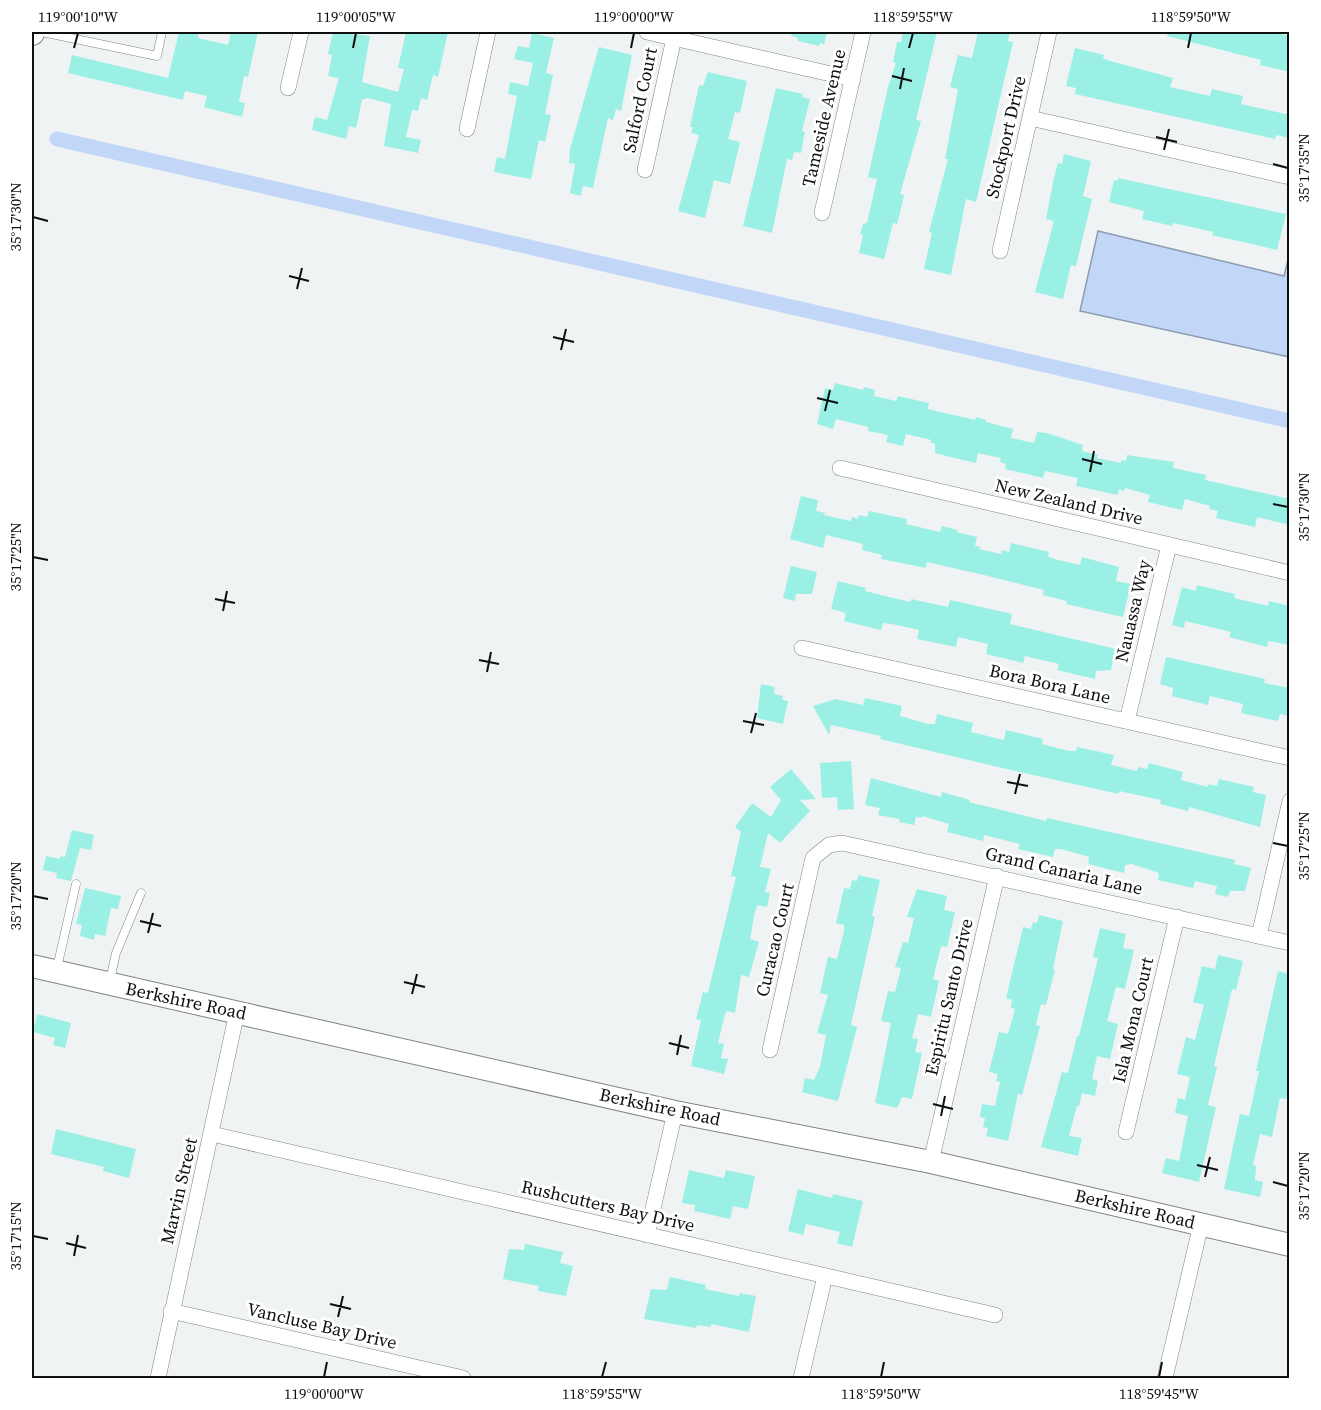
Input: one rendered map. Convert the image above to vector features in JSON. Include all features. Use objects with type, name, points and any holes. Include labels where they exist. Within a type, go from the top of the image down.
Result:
[{"type":"street","points":[[288,88],[300,32]]},
{"type":"street","points":[[467,129],[488,32]]},
{"type":"street","points":[[647,32],[853,79]]},
{"type":"street","name":"Tameside Avenue","points":[[822,213],[864,32]]},
{"type":"street","name":"Stockport Drive","points":[[1000,251],[1049,32]]},
{"type":"street","name":"Salford Court","points":[[645,170],[674,38]]},
{"type":"street","points":[[1030,118],[1290,177]]},
{"type":"street","name":"New Zealand Drive","points":[[840,468],[1290,573]]},
{"type":"street","name":"Nauassa Way","points":[[1127,722],[1169,545]]},
{"type":"street","name":"Bora Bora Lane","points":[[802,648],[1290,759]]},
{"type":"street","points":[[1259,936],[1290,801]]},
{"type":"street","name":"Grand Canaria Lane","points":[[829,845],[842,843],[1290,943]]},
{"type":"street","name":"Curacao Court","points":[[770,1050],[813,858],[829,845]]},
{"type":"street","name":"Espiritu Santo Drive","points":[[931,1162],[997,876]]},
{"type":"street","name":"Isla Mona Court","points":[[1126,1132],[1177,917]]},
{"type":"street","name":"Berkshire Road","points":[[32,966],[675,1112],[931,1162],[1290,1245]]},
{"type":"street","name":"Marvin Street","points":[[158,1378],[237,1012]]},
{"type":"street","points":[[647,1235],[675,1112]]},
{"type":"street","name":"Rushcutters Bay Drive","points":[[212,1134],[995,1315]]},
{"type":"street","points":[[1165,1378],[1201,1224]]},
{"type":"street","points":[[801,1378],[825,1276]]},
{"type":"street","name":"Vancluse Bay Drive","points":[[171,1311],[463,1378]]},
{"type":"lane","points":[[42,32],[70,34],[157,56],[162,32]]},
{"type":"lane","points":[[56,973],[76,884]]},
{"type":"lane","points":[[109,985],[116,953],[141,893]]},
{"type":"water","points":[[1098,231],[1284,276],[1289,256],[1289,357],[1080,311]]},
{"type":"building","points":[[179,32],[199,32],[198,38],[228,45],[231,32],[258,32],[248,77],[244,76],[239,102],[245,103],[242,117],[204,107],[207,96],[185,91],[183,100],[68,73],[72,55],[168,78]]},
{"type":"building","points":[[333,32],[370,36],[362,82],[398,92],[404,69],[398,68],[406,32],[448,32],[438,77],[433,75],[427,100],[421,98],[418,111],[412,110],[406,137],[421,140],[418,153],[384,146],[391,104],[367,98],[362,100],[356,128],[349,126],[346,139],[312,130],[315,117],[327,120],[339,78],[328,76],[332,55],[328,54]]},
{"type":"building","points":[[792,32],[827,32],[824,44],[820,43],[819,46],[798,41],[798,38],[791,36]]},
{"type":"building","points":[[903,32],[937,32],[916,120],[921,121],[900,194],[904,195],[899,217],[897,224],[893,223],[884,259],[859,253],[863,235],[860,234],[863,224],[867,223],[877,179],[868,177],[888,87],[896,63],[893,62],[897,42],[901,42]]},
{"type":"building","points":[[978,32],[1010,32],[1008,41],[1013,42],[976,202],[966,199],[951,275],[924,269],[932,233],[929,232],[948,159],[945,159],[958,89],[950,87],[958,55],[972,58]]},
{"type":"building","points":[[1168,32],[1272,32],[1290,36],[1290,72],[1260,65],[1261,60],[1167,36]]},
{"type":"building","points":[[532,33],[554,38],[546,73],[553,75],[545,114],[551,115],[545,142],[539,140],[531,179],[494,172],[497,157],[505,159],[517,96],[508,94],[510,82],[528,86],[533,63],[514,59],[518,46],[529,48]]},
{"type":"building","points":[[599,47],[632,55],[621,111],[616,109],[613,120],[608,118],[593,188],[583,186],[581,196],[570,193],[575,164],[569,163],[570,149]]},
{"type":"building","points":[[1075,48],[1104,55],[1103,59],[1173,78],[1170,87],[1210,96],[1212,89],[1243,96],[1241,104],[1290,115],[1290,138],[1276,135],[1275,139],[1075,94],[1076,88],[1066,86]]},
{"type":"building","points":[[708,72],[747,81],[740,113],[735,112],[728,139],[740,142],[730,184],[714,180],[705,218],[678,211],[699,135],[691,133],[693,127],[690,127],[699,85],[703,86]]},
{"type":"building","points":[[776,88],[803,94],[802,97],[810,99],[802,131],[805,132],[801,153],[794,152],[792,160],[787,159],[772,233],[743,226]]},
{"type":"building","points":[[1064,154],[1091,161],[1083,196],[1092,199],[1076,266],[1071,265],[1063,299],[1035,292],[1054,221],[1046,219],[1053,182],[1058,163],[1062,164]]},
{"type":"building","points":[[1118,178],[1286,214],[1277,250],[1212,235],[1213,232],[1142,219],[1144,211],[1109,202],[1114,180],[1118,181]]},
{"type":"building","points":[[835,383],[863,390],[864,387],[875,390],[874,396],[896,401],[898,396],[929,403],[928,409],[975,420],[976,417],[986,420],[986,422],[1013,429],[1011,438],[1034,443],[1037,432],[1047,433],[1083,445],[1082,451],[1098,455],[1097,458],[1121,463],[1121,460],[1126,461],[1127,455],[1174,462],[1173,468],[1206,475],[1205,480],[1290,499],[1290,525],[1257,517],[1255,527],[1216,518],[1218,511],[1209,509],[1210,506],[1185,499],[1182,510],[1148,502],[1150,495],[1125,488],[1124,491],[1119,489],[1118,495],[1076,486],[1078,478],[1045,471],[1043,478],[1005,469],[1006,464],[1000,462],[1001,458],[978,453],[976,463],[935,453],[935,444],[930,442],[931,440],[906,434],[903,446],[886,442],[888,435],[868,431],[868,427],[836,419],[833,429],[817,424],[825,388],[833,390]]},
{"type":"building","points":[[801,496],[818,500],[816,511],[825,513],[824,515],[851,521],[852,517],[858,519],[859,515],[867,517],[869,511],[907,519],[906,524],[940,532],[942,526],[957,530],[957,532],[977,537],[975,546],[980,547],[979,549],[1001,554],[1002,550],[1009,552],[1011,543],[1049,552],[1048,556],[1054,559],[1080,565],[1082,557],[1119,567],[1116,581],[1131,584],[1123,617],[1066,604],[1067,601],[1043,595],[1044,590],[988,576],[927,562],[926,568],[881,559],[882,555],[862,550],[863,544],[826,535],[823,548],[790,539]]},
{"type":"building","points":[[791,566],[817,572],[812,594],[796,594],[795,601],[783,598]]},
{"type":"building","points":[[838,581],[866,588],[865,591],[910,602],[911,599],[948,607],[950,600],[1012,614],[1010,624],[1116,649],[1111,670],[1096,671],[1095,679],[1057,670],[1059,664],[1025,656],[1023,663],[986,654],[988,644],[958,637],[956,647],[917,639],[919,630],[883,623],[881,630],[844,621],[846,613],[831,609]]},
{"type":"building","points":[[1197,585],[1235,594],[1234,598],[1268,606],[1269,601],[1290,606],[1290,645],[1268,641],[1267,647],[1229,637],[1231,632],[1185,621],[1184,628],[1172,625],[1182,587],[1196,591]]},
{"type":"building","points":[[1166,657],[1265,679],[1264,683],[1290,688],[1288,716],[1280,714],[1278,721],[1241,713],[1243,704],[1210,696],[1208,705],[1172,696],[1173,688],[1160,684]]},
{"type":"building","points":[[761,684],[775,687],[774,694],[783,696],[782,700],[788,701],[783,724],[757,718]]},
{"type":"building","points":[[865,698],[902,706],[900,716],[928,724],[935,724],[937,714],[973,723],[971,732],[1004,740],[1006,730],[1043,739],[1042,744],[1069,751],[1076,751],[1077,747],[1114,755],[1111,765],[1137,771],[1138,767],[1147,769],[1149,763],[1183,772],[1181,780],[1208,787],[1208,784],[1217,786],[1219,779],[1254,787],[1253,792],[1266,795],[1260,827],[1189,807],[1188,811],[1160,804],[1161,800],[1119,791],[1119,794],[1015,771],[831,725],[829,735],[813,706],[836,699],[863,705]]},
{"type":"building","points":[[851,761],[854,809],[838,810],[837,797],[822,798],[820,763]]},
{"type":"building","points":[[791,769],[816,799],[800,800],[810,811],[780,843],[768,833],[760,867],[771,869],[765,892],[770,893],[767,907],[758,905],[755,911],[750,939],[759,942],[749,977],[741,975],[735,1013],[726,1011],[724,1018],[718,1043],[724,1044],[721,1058],[728,1059],[724,1074],[691,1066],[701,1020],[696,1019],[703,992],[708,993],[736,877],[731,876],[741,832],[735,827],[752,803],[771,817],[781,800],[770,787]]},
{"type":"building","points":[[871,778],[941,797],[942,792],[970,800],[969,802],[1046,821],[1047,818],[1235,860],[1234,864],[1251,868],[1245,891],[1230,891],[1228,897],[1215,894],[1217,886],[1195,881],[1193,888],[1158,880],[1159,873],[1132,864],[1125,865],[1124,873],[1088,864],[1089,857],[1061,849],[1055,849],[1053,857],[1018,849],[1020,844],[984,835],[983,841],[947,832],[949,824],[922,816],[922,818],[916,817],[914,825],[899,822],[900,819],[878,815],[880,808],[865,805]]},
{"type":"building","points":[[72,830],[94,835],[91,850],[80,848],[71,881],[56,878],[57,873],[43,870],[46,856],[60,859],[60,856],[65,857]]},
{"type":"building","points":[[858,875],[880,880],[872,916],[875,917],[851,1025],[857,1027],[838,1101],[802,1092],[805,1078],[814,1080],[820,1067],[826,1035],[817,1033],[828,995],[820,993],[828,957],[837,959],[844,931],[844,925],[836,923],[844,888],[850,889],[852,880],[857,881]]},
{"type":"building","points":[[85,888],[121,896],[118,909],[111,908],[105,936],[95,934],[94,940],[80,936],[82,925],[76,924]]},
{"type":"building","points":[[917,889],[947,896],[944,910],[955,912],[947,947],[941,946],[933,979],[939,981],[931,1017],[918,1014],[912,1038],[918,1039],[915,1052],[922,1053],[912,1099],[902,1097],[897,1108],[875,1103],[891,1023],[881,1021],[888,991],[895,992],[901,968],[895,967],[903,942],[908,943],[914,918],[907,917]]},
{"type":"building","points":[[1039,915],[1063,921],[1053,969],[1055,970],[1046,1005],[1041,1004],[1036,1025],[1040,1026],[1022,1095],[1018,1094],[1008,1141],[986,1136],[988,1128],[983,1127],[985,1118],[980,1117],[982,1104],[995,1106],[1000,1082],[996,1081],[998,1074],[989,1072],[999,1032],[1008,1034],[1015,1009],[1011,1008],[1012,1000],[1006,998],[1023,927],[1031,929],[1033,922],[1037,923]]},
{"type":"building","points":[[1100,928],[1126,934],[1123,948],[1134,950],[1125,989],[1116,987],[1107,1021],[1118,1024],[1110,1059],[1097,1056],[1092,1079],[1098,1081],[1095,1096],[1082,1093],[1079,1106],[1077,1106],[1069,1136],[1082,1138],[1078,1156],[1041,1147],[1062,1072],[1068,1073],[1077,1036],[1079,1036],[1098,958],[1093,957]]},
{"type":"building","points":[[1218,955],[1243,961],[1236,990],[1232,989],[1214,1066],[1217,1067],[1208,1105],[1216,1107],[1199,1182],[1162,1173],[1166,1158],[1179,1161],[1188,1116],[1175,1113],[1178,1098],[1185,1100],[1190,1077],[1177,1074],[1186,1037],[1195,1040],[1204,1005],[1193,1002],[1202,966],[1215,969]]},
{"type":"building","points":[[1278,971],[1290,974],[1290,1086],[1286,1099],[1280,1098],[1272,1137],[1260,1134],[1253,1165],[1256,1166],[1255,1180],[1263,1182],[1260,1197],[1224,1189],[1240,1114],[1249,1116],[1259,1071],[1256,1071]]},
{"type":"building","points":[[37,1014],[71,1023],[65,1048],[53,1045],[55,1038],[33,1032]]},
{"type":"building","points":[[56,1129],[136,1149],[129,1178],[103,1171],[104,1167],[51,1154]]},
{"type":"building","points":[[689,1170],[724,1178],[726,1170],[755,1176],[748,1209],[733,1206],[730,1219],[694,1211],[695,1205],[682,1203]]},
{"type":"building","points":[[798,1189],[832,1198],[833,1194],[863,1201],[852,1247],[837,1243],[840,1232],[806,1224],[803,1235],[788,1231]]},
{"type":"building","points":[[525,1244],[563,1252],[560,1263],[573,1266],[566,1296],[538,1291],[539,1286],[503,1279],[509,1249],[524,1250]]},
{"type":"building","points":[[670,1277],[706,1285],[705,1289],[739,1296],[740,1293],[756,1296],[749,1332],[711,1324],[711,1327],[697,1325],[696,1328],[644,1319],[651,1289],[667,1290]]},
{"type":"waterway","points":[[57,139],[1290,421]]}]
